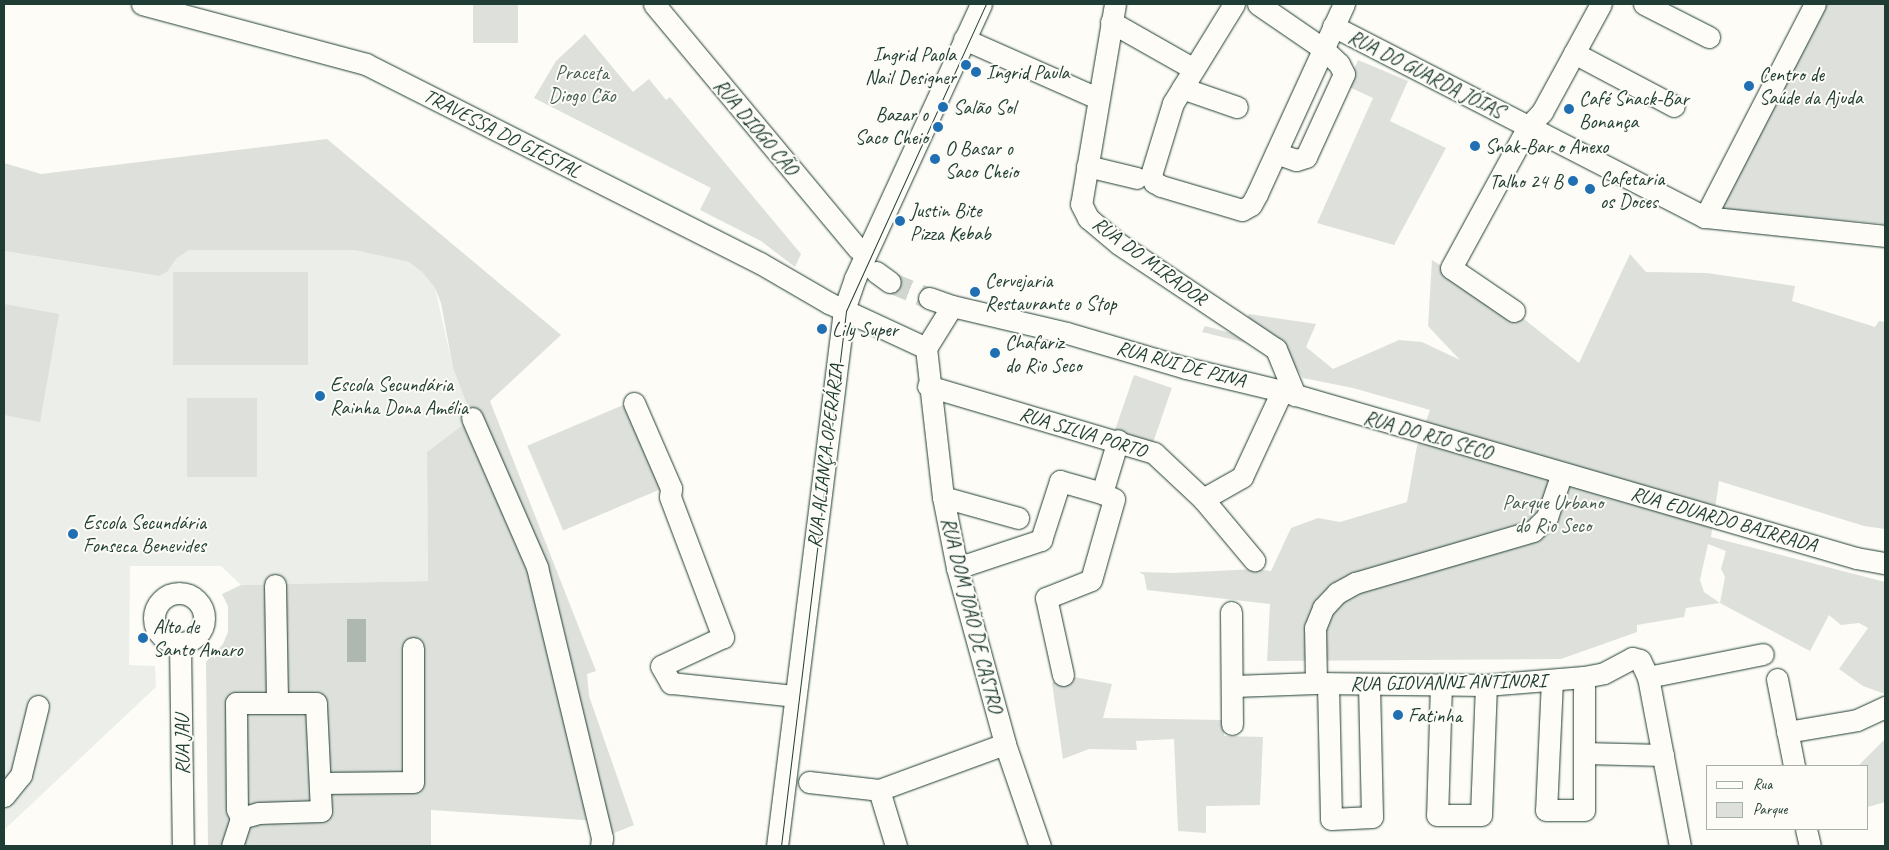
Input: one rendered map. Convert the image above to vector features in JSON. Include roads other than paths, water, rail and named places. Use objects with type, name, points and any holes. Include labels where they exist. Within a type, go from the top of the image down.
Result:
[{"type":"street","name":"TRAVESSA DO GIESTAL","points":[[142,4],[366,64],[760,263],[844,310],[926,348]]},
{"type":"street","name":"RUA DIOGO CÃO","points":[[654,4],[858,249]]},
{"type":"street","name":"RUA ALIANÇA OPERÁRIA","points":[[777,846],[844,310],[855,278],[981,4]]},
{"type":"street","points":[[1145,180],[1151,175],[1167,117],[1182,88],[1234,4]]},
{"type":"street","points":[[1258,4],[1322,48],[1342,68],[1341,83],[1306,157],[1296,160],[1276,153]]},
{"type":"street","points":[[1087,166],[1145,180],[1242,210],[1253,202],[1322,48],[1344,4]]},
{"type":"street","points":[[1514,311],[1451,268],[1528,127],[1542,112],[1601,4]]},
{"type":"street","points":[[1644,4],[1709,37]]},
{"type":"street","points":[[1704,216],[1815,4]]},
{"type":"street","points":[[1113,13],[1194,68]]},
{"type":"street","name":"RUA DO MIRADOR","points":[[1113,13],[1096,98],[1081,204],[1088,218],[1119,244],[1276,349],[1288,393]]},
{"type":"street","name":"RUA DO GUARDA JÓIAS","points":[[1333,26],[1704,216],[1885,236]]},
{"type":"street","points":[[964,40],[1096,98]]},
{"type":"street","points":[[1574,53],[1674,106]]},
{"type":"street","points":[[1182,88],[1237,107]]},
{"type":"street","name":"RUA RUI DE PINA","points":[[929,298],[952,306],[1067,332],[1186,368],[1288,393]]},
{"type":"street","points":[[926,348],[952,306]]},
{"type":"street","name":"RUA DOM JOÃO DE CASTRO","points":[[926,348],[928,386],[943,497],[956,568],[1005,744],[1040,846]]},
{"type":"street","name":"RUA SILVA PORTO","points":[[928,386],[1118,440],[1154,453],[1203,499],[1254,560]]},
{"type":"street","points":[[1203,499],[1242,477],[1288,393]]},
{"type":"street","name":"RUA DO RIO SECO","points":[[1288,393],[1562,473]]},
{"type":"street","points":[[634,403],[671,488],[670,497],[724,637],[661,666],[671,683],[795,696]]},
{"type":"street","points":[[472,418],[536,567],[602,838],[601,846]]},
{"type":"street","points":[[1102,494],[1118,440]]},
{"type":"street","points":[[1369,686],[1372,817],[1331,819],[1322,684],[1315,628],[1323,608],[1337,593],[1355,583],[1533,531],[1547,517],[1562,473]]},
{"type":"street","name":"RUA EDUARDO BAIRRADA","points":[[1562,473],[1856,558],[1885,563]]},
{"type":"street","points":[[956,568],[1041,540],[1060,481],[1114,499],[1091,580],[1046,598],[1063,676]]},
{"type":"street","points":[[943,497],[1018,518]]},
{"type":"street","points":[[275,585],[277,702]]},
{"type":"street","points":[[1231,612],[1234,686],[1232,724]]},
{"type":"street","name":"RUA JAU","points":[[180,643],[183,846]]},
{"type":"street","points":[[320,783],[412,782],[413,648]]},
{"type":"street","points":[[1680,846],[1648,676],[1762,654]]},
{"type":"street","name":"RUA GIOVANNI ANTINORI","points":[[1234,686],[1322,684],[1369,686],[1486,685],[1584,677],[1604,673],[1632,658],[1640,660],[1648,676]]},
{"type":"street","points":[[1552,680],[1546,810],[1584,810],[1584,677]]},
{"type":"street","points":[[1777,679],[1794,765]]},
{"type":"street","points":[[1441,684],[1437,815],[1481,815],[1486,685]]},
{"type":"street","points":[[232,846],[241,818],[237,809],[236,703],[316,703],[321,811],[258,812],[241,818]]},
{"type":"street","points":[[4,796],[21,775],[38,706]]},
{"type":"street","points":[[1787,732],[1857,720],[1885,708]]},
{"type":"street","points":[[809,782],[879,790],[1005,744]]},
{"type":"street","points":[[1584,753],[1662,755]]},
{"type":"street","points":[[879,790],[896,846]]},
{"type":"street","points":[[1806,830],[1810,846]]},
{"type":"tunnel","points":[[890,282],[929,298]]},
{"type":"tram line","points":[[781,846],[846,311],[986,4]]},
{"type":"place","name":"Ingrid Paola Nail Designer","points":[[966,65]]},
{"type":"place","name":"Ingrid Paula","points":[[976,72]]},
{"type":"place","name":"Centro de Saúde da Ajuda","points":[[1749,86]]},
{"type":"place","name":"Salão Sol","points":[[943,107]]},
{"type":"place","name":"Café Snack-Bar Bonança","points":[[1569,109]]},
{"type":"place","name":"Bazar o Saco Cheio","points":[[938,127]]},
{"type":"place","name":"Snak-Bar o Anexo","points":[[1475,146]]},
{"type":"place","name":"O Basar o Saco Cheio","points":[[935,159]]},
{"type":"place","name":"Talho 24 B","points":[[1573,181]]},
{"type":"place","name":"Cafetaria os Doces","points":[[1590,189]]},
{"type":"place","name":"Justin Bite Pizza Kebab","points":[[900,221]]},
{"type":"place","name":"Cervejaria Restaurante o Stop","points":[[975,292]]},
{"type":"place","name":"Lily Super","points":[[822,329]]},
{"type":"place","name":"Chafariz do Rio Seco","points":[[995,353]]},
{"type":"place","name":"Escola Secundária Rainha Dona Amélia","points":[[320,396]]},
{"type":"place","name":"Escola Secundária Fonseca Benevides","points":[[73,534]]},
{"type":"place","name":"Alto de Santo Amaro","points":[[143,638]]},
{"type":"place","name":"Fatinha","points":[[1398,715]]},
{"type":"park label","name":"Praceta Diogo Cão","points":[[582,84]]},
{"type":"park label","name":"Parque Urbano do Rio Seco","points":[[1553,514]]}]
